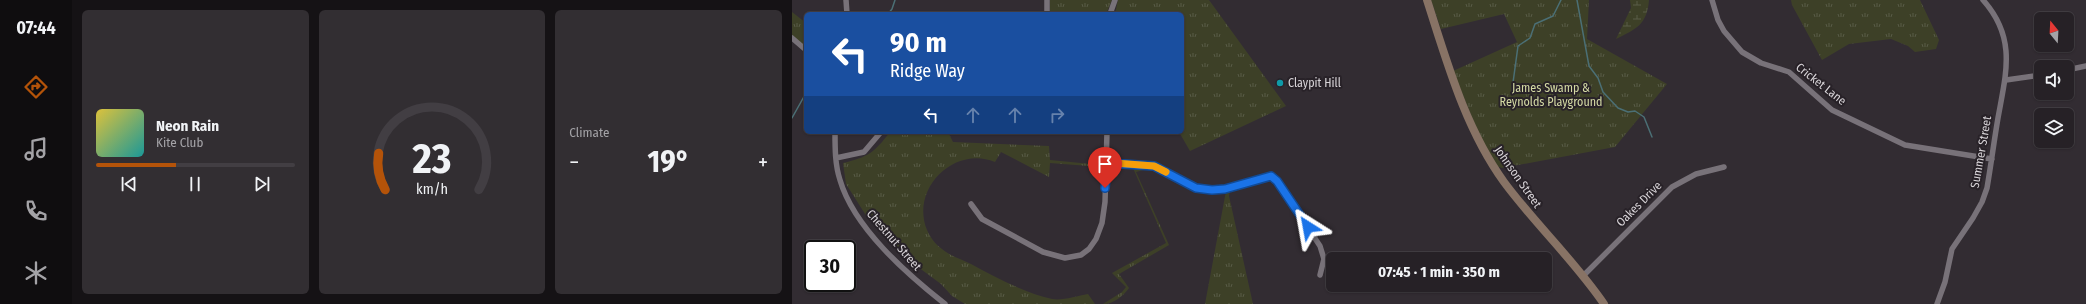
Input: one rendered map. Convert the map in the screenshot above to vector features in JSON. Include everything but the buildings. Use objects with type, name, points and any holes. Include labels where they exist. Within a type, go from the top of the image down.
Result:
[{"type":"street","points":[[846,0],[847,12]]},
{"type":"street","points":[[1047,0],[1047,12]]},
{"type":"street","points":[[1111,12],[1115,0]]},
{"type":"street","name":"Johnson Street","points":[[1427,0],[1447,63],[1487,156],[1519,201],[1583,276],[1604,304]]},
{"type":"street","name":"Cricket Lane","points":[[1712,0],[1718,20],[1724,31],[1742,52],[1761,63],[1789,72],[1832,110],[1905,145],[1992,159]]},
{"type":"street","name":"Summer Street","points":[[1937,304],[1945,282],[1952,249],[1982,202],[1987,188],[2006,80],[2007,58],[2004,34],[1999,22],[1983,0]]},
{"type":"street","points":[[792,38],[804,48]]},
{"type":"street","points":[[2074,69],[2086,66]]},
{"type":"street","points":[[2006,80],[2034,76]]},
{"type":"street","name":"Chestnut Street","points":[[835,134],[836,158],[842,188],[868,231],[913,279],[945,304]]},
{"type":"street","points":[[836,158],[864,152],[879,134]]},
{"type":"street","points":[[971,204],[982,219],[1043,252],[1056,256],[1076,257],[1092,244],[1102,223],[1107,163],[1107,134]]},
{"type":"street","points":[[1107,163],[1154,166],[1196,188],[1212,190],[1225,189],[1271,176],[1277,181],[1320,246],[1324,259],[1320,275]]},
{"type":"street","name":"Oakes Drive","points":[[1583,276],[1672,187],[1696,174],[1724,167]]},
{"type":"green space","points":[[1050,0],[1112,0],[1107,12],[1050,12]]},
{"type":"green space","points":[[1118,0],[1209,0],[1286,106],[1190,151],[1180,134],[1184,134],[1184,12],[1115,12]]},
{"type":"green space","name":"James Swamp & Reynolds Playground","points":[[1431,0],[1589,0],[1587,39],[1667,84],[1615,147],[1502,168],[1494,165],[1487,154],[1453,71],[1517,42],[1504,14],[1441,29]]},
{"type":"green space","points":[[1630,0],[1649,0],[1646,15],[1643,21],[1635,29],[1616,39],[1631,8]]},
{"type":"green space","points":[[1791,0],[1920,0],[1939,40],[1936,49],[1915,52],[1908,46],[1891,39],[1849,44],[1822,60],[1792,5]]},
{"type":"green space","points":[[792,12],[804,21],[804,48],[792,38]]},
{"type":"green space","points":[[888,134],[949,134],[953,142],[1049,146],[1050,160],[1101,165],[1102,167],[1050,163],[1049,177],[1001,152],[995,162],[980,158],[965,160],[951,165],[939,174],[930,186],[925,200],[923,215],[931,238],[939,247],[952,256],[1031,293],[1052,299],[1065,299],[1088,294],[1095,304],[965,304],[952,296],[941,284],[918,267],[867,217],[846,184],[843,163],[865,156],[879,145]]},
{"type":"green space","points":[[1133,168],[1147,169],[1136,172],[1169,245],[1119,274],[1129,288],[1118,299],[1111,303],[1103,304],[1122,292],[1126,287],[1112,273],[1166,243]]},
{"type":"green space","points":[[1230,190],[1229,196],[1253,304],[1205,304],[1226,191]]},
{"type":"waterway","points":[[890,12],[895,0]]},
{"type":"waterway","points":[[1512,90],[1518,46],[1530,38],[1535,24],[1553,16],[1561,0]]},
{"type":"waterway","points":[[1577,0],[1589,66],[1598,78],[1603,92],[1618,108],[1628,112],[1635,111],[1644,117],[1652,137]]},
{"type":"waterway","points":[[792,118],[804,97]]},
{"type":"slow traffic","points":[[1115,163],[1154,166],[1166,172]]},
{"type":"place","name":"Claypit Hill","points":[[1280,83]]},
{"type":"route","points":[[1105,188],[1107,163],[1154,166],[1196,188],[1212,190],[1225,189],[1258,178],[1271,176],[1277,181],[1308,227]]}]
